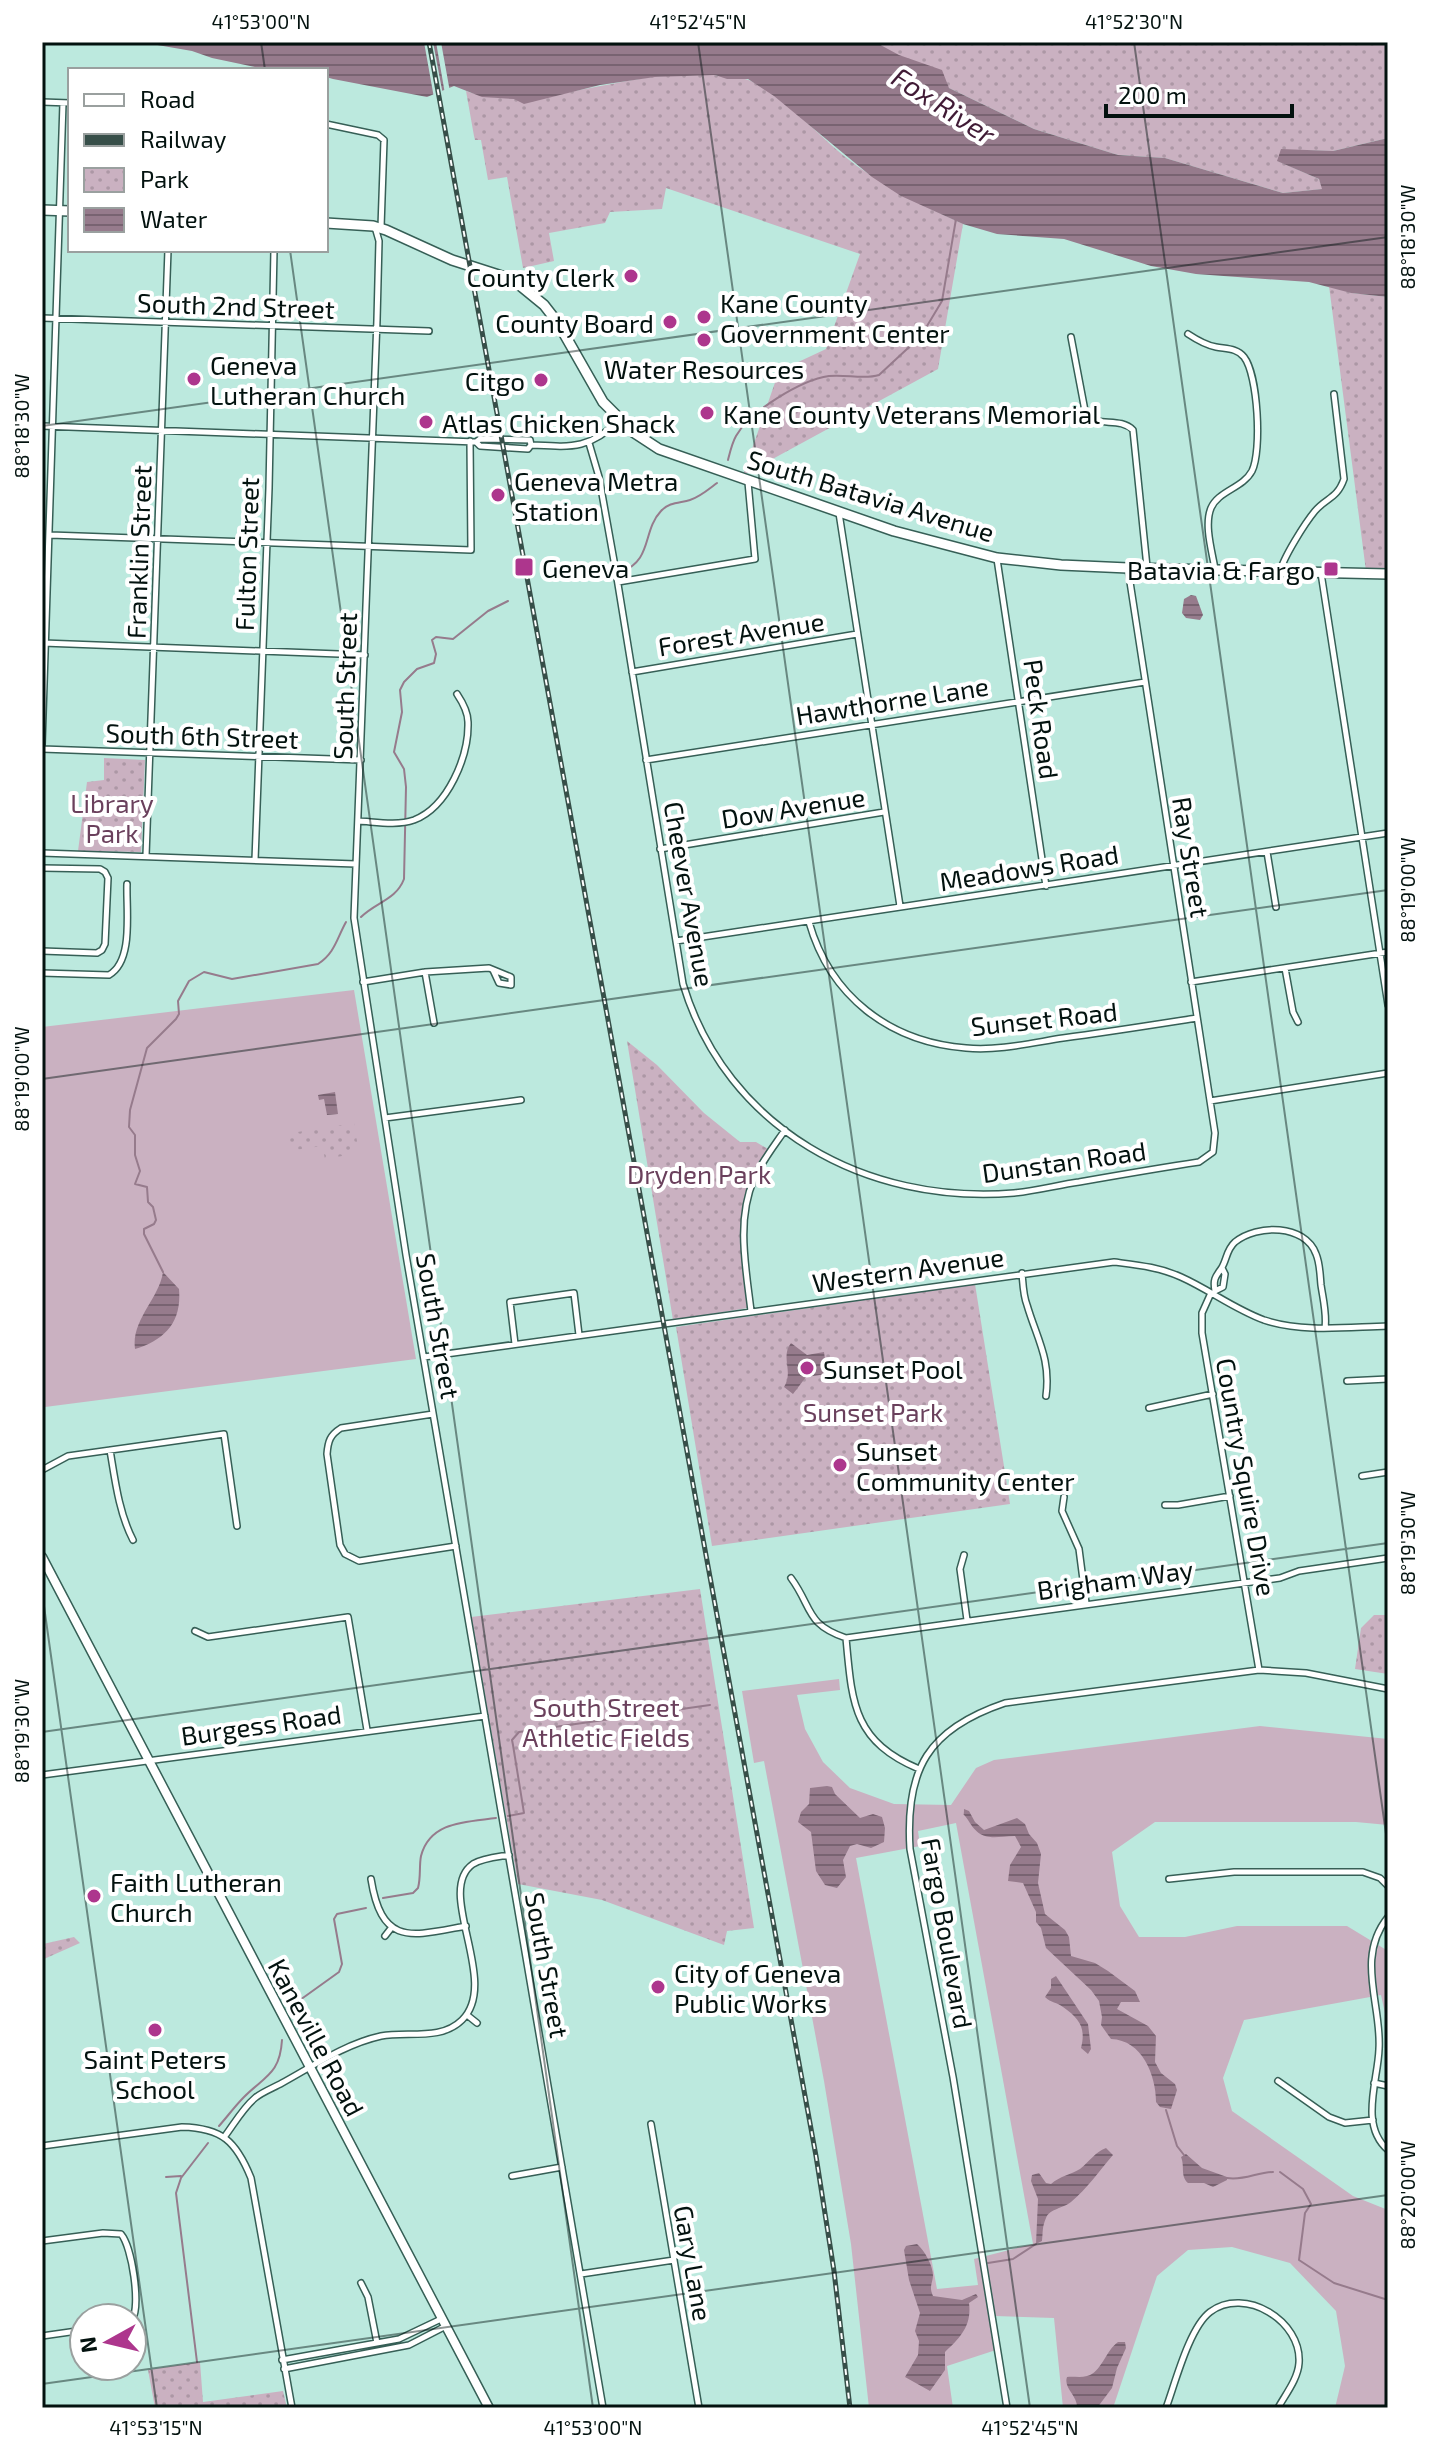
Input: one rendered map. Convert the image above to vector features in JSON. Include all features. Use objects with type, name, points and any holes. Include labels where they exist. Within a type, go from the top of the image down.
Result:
[{"type":"main road","points":[[42,210],[65,210]]},
{"type":"main road","name":"South Batavia Avenue","points":[[328,223],[381,228],[452,260],[508,278],[551,314],[597,394],[619,420],[659,449],[748,482],[930,542],[997,558],[1128,568],[1388,574]]},
{"type":"main road","name":"Kaneville Road","points":[[42,1557],[489,2408]]},
{"type":"street","points":[[42,102],[66,103],[65,210],[56,319],[42,747]]},
{"type":"street","name":"South Street","points":[[328,124],[378,135],[384,140],[354,918],[433,1414],[603,2408]]},
{"type":"street","points":[[379,241],[381,228]]},
{"type":"street","name":"Franklin Street","points":[[146,856],[168,252]]},
{"type":"street","name":"Fulton Street","points":[[255,860],[274,252]]},
{"type":"street","name":"South 2nd Street","points":[[42,318],[429,331]]},
{"type":"street","points":[[1188,334],[1199,342],[1232,349],[1243,355],[1256,392],[1258,418],[1252,471],[1238,486],[1214,501],[1208,515],[1215,570]]},
{"type":"street","points":[[1071,337],[1086,416],[1093,421],[1125,423],[1133,430],[1147,568]]},
{"type":"street","points":[[1280,572],[1285,556],[1308,522],[1324,503],[1339,492],[1344,479],[1334,394]]},
{"type":"street","points":[[42,426],[473,442],[480,446],[528,449],[531,445],[572,447],[589,443],[608,432],[619,420]]},
{"type":"street","points":[[50,535],[471,550],[468,507],[473,442]]},
{"type":"street","name":"Cheever Avenue","points":[[589,443],[599,477],[618,582],[660,849],[690,1006],[711,1051],[743,1095],[785,1130]]},
{"type":"street","points":[[618,582],[755,559],[748,482]]},
{"type":"street","points":[[839,512],[900,907]]},
{"type":"street","name":"Peck Road","points":[[997,558],[1046,886]]},
{"type":"street","name":"Ray Street","points":[[1128,568],[1215,1133],[1213,1152]]},
{"type":"street","points":[[1321,573],[1388,1005]]},
{"type":"street","name":"Forest Avenue","points":[[632,672],[857,634]]},
{"type":"street","points":[[44,643],[365,655]]},
{"type":"street","name":"Hawthorne Lane","points":[[646,760],[1145,682]]},
{"type":"street","points":[[359,821],[400,823],[420,817],[448,792],[460,764],[468,722],[467,712],[457,694]]},
{"type":"street","name":"South 6th Street","points":[[42,747],[361,760]]},
{"type":"street","name":"Dow Avenue","points":[[660,849],[884,812]]},
{"type":"street","name":"Meadows Road","points":[[676,941],[1388,833]]},
{"type":"street","points":[[1267,852],[1276,907]]},
{"type":"street","points":[[42,853],[356,864]]},
{"type":"street","points":[[42,868],[100,869],[108,878],[105,944],[102,950],[97,953],[42,951]]},
{"type":"street","points":[[42,973],[109,975],[115,971],[125,956],[127,884]]},
{"type":"street","name":"Sunset Road","points":[[809,922],[825,965],[840,987],[885,1024],[937,1044],[990,1049],[1197,1018]]},
{"type":"street","points":[[1191,982],[1388,952]]},
{"type":"street","points":[[1285,968],[1293,1012],[1298,1022]]},
{"type":"street","points":[[363,982],[461,969],[493,970],[511,977],[511,985],[503,986],[493,970]]},
{"type":"street","points":[[425,972],[434,1023]]},
{"type":"street","points":[[1210,1101],[1388,1073]]},
{"type":"street","points":[[385,1118],[521,1100]]},
{"type":"street","points":[[751,1311],[743,1238],[747,1200],[762,1161],[785,1130]]},
{"type":"street","name":"Dunstan Road","points":[[785,1130],[820,1154],[851,1168],[918,1187],[961,1194],[1016,1193],[1199,1162],[1213,1152]]},
{"type":"street","points":[[1222,1268],[1226,1252],[1236,1241],[1254,1233],[1278,1230],[1296,1232],[1308,1241],[1317,1254],[1325,1328]]},
{"type":"street","name":"Western Avenue","points":[[424,1357],[1100,1263],[1160,1269],[1237,1309],[1288,1326],[1388,1326]]},
{"type":"street","points":[[1022,1273],[1026,1302],[1045,1350],[1049,1379],[1046,1396]]},
{"type":"street","points":[[515,1344],[510,1302],[574,1293],[579,1335]]},
{"type":"street","name":"Country Squire Drive","points":[[1211,1293],[1202,1313],[1202,1333],[1259,1670]]},
{"type":"street","points":[[1347,1381],[1388,1379]]},
{"type":"street","points":[[1149,1408],[1213,1394]]},
{"type":"street","points":[[433,1414],[341,1428],[333,1434],[328,1442],[327,1454],[340,1545],[345,1554],[359,1561],[456,1546]]},
{"type":"street","points":[[42,1470],[68,1456],[224,1434],[237,1526]]},
{"type":"street","points":[[110,1450],[123,1513],[133,1540]]},
{"type":"street","points":[[1362,1476],[1388,1472]]},
{"type":"street","points":[[1165,1505],[1230,1496]]},
{"type":"street","points":[[1064,1497],[1062,1511],[1079,1549],[1086,1603]]},
{"type":"street","points":[[964,1555],[960,1569],[967,1620]]},
{"type":"street","name":"Brigham Way","points":[[846,1638],[1280,1578],[1299,1571],[1388,1558]]},
{"type":"street","points":[[791,1578],[818,1625],[846,1638],[857,1714],[872,1739],[893,1758],[919,1769]]},
{"type":"street","points":[[195,1631],[208,1637],[347,1618],[367,1730]]},
{"type":"street","name":"Fargo Boulevard","points":[[1007,2408],[956,2092],[910,1849],[908,1819],[919,1769],[942,1737],[973,1714],[1005,1703],[1259,1670],[1306,1673],[1388,1689]]},
{"type":"street","name":"Burgess Road","points":[[42,1775],[485,1716]]},
{"type":"street","points":[[225,2136],[255,2098],[310,2067],[371,2039],[395,2034],[442,2032],[454,2027],[467,2015],[475,1987],[460,1890],[463,1875],[477,1862],[509,1855]]},
{"type":"street","points":[[1169,1879],[1234,1872],[1363,1872],[1380,1878],[1388,1886]]},
{"type":"street","points":[[371,1879],[376,1907],[384,1921],[401,1933],[416,1935],[466,1926]]},
{"type":"street","points":[[1388,1917],[1374,1950],[1370,1977],[1379,2048],[1371,2106],[1380,2143],[1388,2150]]},
{"type":"street","points":[[385,1936],[392,1927]]},
{"type":"street","points":[[467,2015],[477,2023]]},
{"type":"street","points":[[1278,2081],[1329,2117],[1345,2123],[1373,2120]]},
{"type":"street","points":[[1374,2083],[1388,2086]]},
{"type":"street","name":"Gary Lane","points":[[651,2124],[699,2408]]},
{"type":"street","points":[[42,2146],[182,2127],[205,2128],[225,2136],[243,2159],[251,2178],[292,2408]]},
{"type":"street","points":[[512,2176],[562,2167]]},
{"type":"street","points":[[42,2241],[103,2233],[121,2234],[128,2243],[136,2302]]},
{"type":"street","points":[[581,2274],[674,2260]]},
{"type":"street","points":[[361,2283],[368,2297],[378,2352]]},
{"type":"street","points":[[1166,2408],[1201,2323],[1210,2312],[1232,2304],[1250,2305],[1267,2311],[1279,2318],[1291,2332],[1299,2363],[1297,2374],[1278,2408]]},
{"type":"street","points":[[282,2360],[408,2336],[444,2322]]},
{"type":"street","points":[[284,2369],[417,2342],[444,2322]]},
{"type":"street","points":[[42,2336],[68,2332]]},
{"type":"green space","points":[[875,42],[1388,42],[1388,138],[1333,151],[1282,150],[1278,161],[1319,179],[1323,189],[1283,193],[1165,158],[1118,155],[1034,129],[949,88]]},
{"type":"green space","points":[[715,75],[747,79],[764,88],[872,176],[963,224],[938,369],[743,475],[779,371],[826,349],[860,254],[666,188],[662,209],[610,212],[605,223],[549,233],[554,261],[523,268],[507,177],[488,180],[481,140],[475,140],[474,136],[466,91],[509,98],[533,97],[652,77]]},
{"type":"green space","points":[[1329,286],[1352,293],[1388,297],[1388,570],[1366,571]]},
{"type":"green space","name":"Library Park","points":[[104,758],[145,760],[141,852],[78,851],[87,782],[104,780]]},
{"type":"green space","points":[[354,990],[416,1359],[45,1407],[42,1385],[42,1027]]},
{"type":"green space","name":"Dryden Park","points":[[627,1041],[740,1142],[756,1142],[768,1149],[750,1178],[742,1213],[748,1308],[673,1320]]},
{"type":"green space","points":[[354,1123],[359,1153],[325,1159],[322,1146],[288,1151],[285,1134]]},
{"type":"green space","name":"Sunset Park","points":[[975,1284],[1010,1504],[712,1546],[676,1327]]},
{"type":"green space","name":"South Street Athletic Fields","points":[[700,1589],[754,1928],[727,1931],[724,1945],[602,1900],[518,1884],[471,1617]]},
{"type":"green space","points":[[1374,1615],[1388,1615],[1388,1674],[1355,1669],[1361,1628]]},
{"type":"green space","points":[[839,1679],[840,1690],[797,1695],[805,1729],[823,1762],[850,1788],[894,1804],[951,1805],[976,1768],[994,1760],[1260,1726],[1388,1739],[1388,1825],[1356,1822],[1155,1822],[1112,1852],[1120,1906],[1139,1937],[1185,1937],[1237,1926],[1347,1926],[1388,1951],[1388,2027],[1381,1995],[1244,2020],[1223,2078],[1232,2111],[1353,2196],[1388,2210],[1388,2408],[1335,2408],[1345,2366],[1336,2311],[1290,2263],[1232,2247],[1188,2250],[1157,2276],[1113,2408],[1063,2408],[1054,2318],[995,2316],[999,2349],[947,2366],[953,2408],[869,2408],[851,2244],[824,2081],[764,1761],[754,1763],[742,1691]],"holes":[[[956,1823],[1033,2244],[974,2259],[978,2285],[937,2289],[856,1858],[920,1846],[918,1831]]]},
{"type":"green space","points":[[74,1937],[80,1943],[44,1959],[43,1944]]},
{"type":"green space","points":[[200,2362],[203,2402],[283,2391],[287,2408],[155,2408],[148,2370]]},
{"type":"water","name":"Fox River","points":[[140,42],[875,42],[899,55],[942,70],[949,88],[1034,129],[1118,155],[1165,158],[1283,193],[1322,189],[1319,179],[1277,161],[1281,149],[1333,151],[1388,138],[1388,297],[1351,293],[1309,282],[1196,274],[1151,266],[1064,239],[997,234],[963,224],[901,196],[872,177],[774,96],[748,79],[727,79],[715,75],[655,77],[600,85],[524,104],[514,99],[482,97],[454,86],[427,97],[328,78],[328,68],[260,68]]},
{"type":"water","points":[[1196,596],[1203,615],[1200,620],[1186,618],[1182,613],[1184,599]]},
{"type":"water","points":[[335,1092],[338,1114],[327,1115],[324,1099],[319,1100],[318,1095]]},
{"type":"water","points":[[163,1272],[179,1289],[174,1321],[155,1341],[135,1349],[137,1329]]},
{"type":"water","name":"Sunset Pool","points":[[791,1343],[807,1355],[824,1352],[827,1374],[806,1377],[793,1394],[784,1387]]},
{"type":"water","points":[[832,1787],[835,1794],[860,1818],[873,1814],[882,1817],[885,1828],[884,1842],[871,1848],[857,1844],[850,1846],[843,1860],[846,1877],[837,1888],[825,1885],[816,1871],[811,1832],[798,1822],[801,1812],[809,1804],[810,1788]]},
{"type":"water","points":[[964,1809],[984,1830],[1017,1818],[1025,1824],[1041,1854],[1038,1883],[1045,1914],[1065,1930],[1071,1956],[1095,1963],[1135,1991],[1140,2002],[1121,2002],[1117,2009],[1148,2026],[1156,2036],[1155,2062],[1177,2090],[1171,2109],[1160,2107],[1156,2102],[1150,2070],[1139,2052],[1131,2045],[1111,2039],[1101,2025],[1099,2001],[1091,1990],[1046,1948],[1041,1928],[1036,1922],[1036,1912],[1023,1883],[1008,1881],[1010,1865],[1021,1847],[1015,1836],[982,1835],[964,1815]]},
{"type":"water","points":[[1056,1976],[1088,2024],[1091,2049],[1088,2054],[1081,2048],[1083,2035],[1077,2020],[1061,2005],[1045,1997],[1051,1988],[1051,1979]]},
{"type":"water","points":[[1106,2148],[1113,2155],[1077,2197],[1048,2215],[1042,2241],[1036,2244],[1038,2199],[1031,2181],[1032,2175],[1039,2173],[1046,2183],[1051,2184],[1080,2169]]},
{"type":"water","points":[[1186,2154],[1202,2168],[1227,2177],[1227,2180],[1213,2187],[1204,2183],[1188,2183],[1181,2157]]},
{"type":"water","points":[[917,2244],[932,2268],[933,2296],[962,2300],[976,2294],[978,2297],[969,2303],[967,2325],[945,2352],[945,2370],[930,2391],[905,2377],[918,2355],[919,2341],[915,2331],[920,2313],[909,2280],[904,2250],[906,2246]]},
{"type":"water","points":[[1118,2342],[1125,2342],[1126,2348],[1112,2388],[1097,2408],[1077,2408],[1067,2385],[1067,2377],[1092,2374]]},
{"type":"pier","points":[[424,42],[433,42],[443,95],[434,98]]},
{"type":"pier","points":[[436,42],[441,42],[450,92],[445,94]]},
{"type":"waterway","points":[[728,460],[743,426],[777,398],[829,376],[879,375],[921,336],[942,301],[956,219]]},
{"type":"waterway","points":[[621,572],[631,567],[643,553],[651,527],[664,508],[694,499],[717,483]]},
{"type":"waterway","points":[[361,917],[396,892],[404,879],[406,787],[404,769],[394,752],[402,712],[400,690],[417,669],[434,663],[436,654],[432,640],[436,637],[453,639],[488,611],[508,601]]},
{"type":"waterway","points":[[163,1272],[144,1234],[144,1229],[156,1220],[153,1207],[148,1202],[147,1187],[135,1184],[140,1171],[135,1155],[135,1135],[129,1127],[130,1110],[147,1048],[176,1019],[179,1014],[178,1001],[189,981],[204,972],[232,979],[318,964],[332,950],[346,922]]},
{"type":"waterway","points":[[508,1816],[524,1813],[512,1740],[519,1732],[710,1705]]},
{"type":"waterway","points":[[383,1898],[413,1893],[418,1888],[421,1856],[432,1836],[451,1825],[496,1818]]},
{"type":"waterway","points":[[293,2005],[339,1972],[342,1964],[334,1919],[337,1914],[366,1908]]},
{"type":"waterway","points":[[219,2126],[275,2067],[282,2040]]},
{"type":"waterway","points":[[1166,2110],[1177,2146],[1184,2155]]},
{"type":"waterway","points":[[197,2362],[176,2193],[181,2178],[208,2143]]},
{"type":"waterway","points":[[1227,2178],[1273,2172]]},
{"type":"waterway","points":[[1280,2172],[1303,2189],[1311,2204],[1305,2213],[1299,2260],[1334,2283],[1388,2300]]},
{"type":"waterway","points":[[166,2177],[181,2176]]},
{"type":"waterway","points":[[988,2263],[1013,2259],[1036,2244]]},
{"type":"railway","points":[[429,42],[816,2156],[834,2271],[850,2408]]},
{"type":"place","name":"County Clerk","points":[[631,276]]},
{"type":"place","name":"Kane County Government Center","points":[[704,317]]},
{"type":"place","name":"County Board","points":[[670,322]]},
{"type":"place","name":"Water Resources","points":[[704,340]]},
{"type":"place","name":"Geneva Lutheran Church","points":[[194,379]]},
{"type":"place","name":"Citgo","points":[[541,380]]},
{"type":"place","name":"Kane County Veterans Memorial","points":[[707,413]]},
{"type":"place","name":"Atlas Chicken Shack","points":[[426,422]]},
{"type":"place","name":"Geneva Metra Station","points":[[498,495]]},
{"type":"place","name":"Geneva","points":[[524,567]]},
{"type":"place","name":"Batavia & Fargo","points":[[1331,569]]},
{"type":"place","name":"Sunset Pool","points":[[807,1368]]},
{"type":"place","name":"Sunset Community Center","points":[[840,1465]]},
{"type":"place","name":"Faith Lutheran Church","points":[[94,1896]]},
{"type":"place","name":"City of Geneva Public Works","points":[[658,1987]]},
{"type":"place","name":"Saint Peters School","points":[[155,2030]]}]
